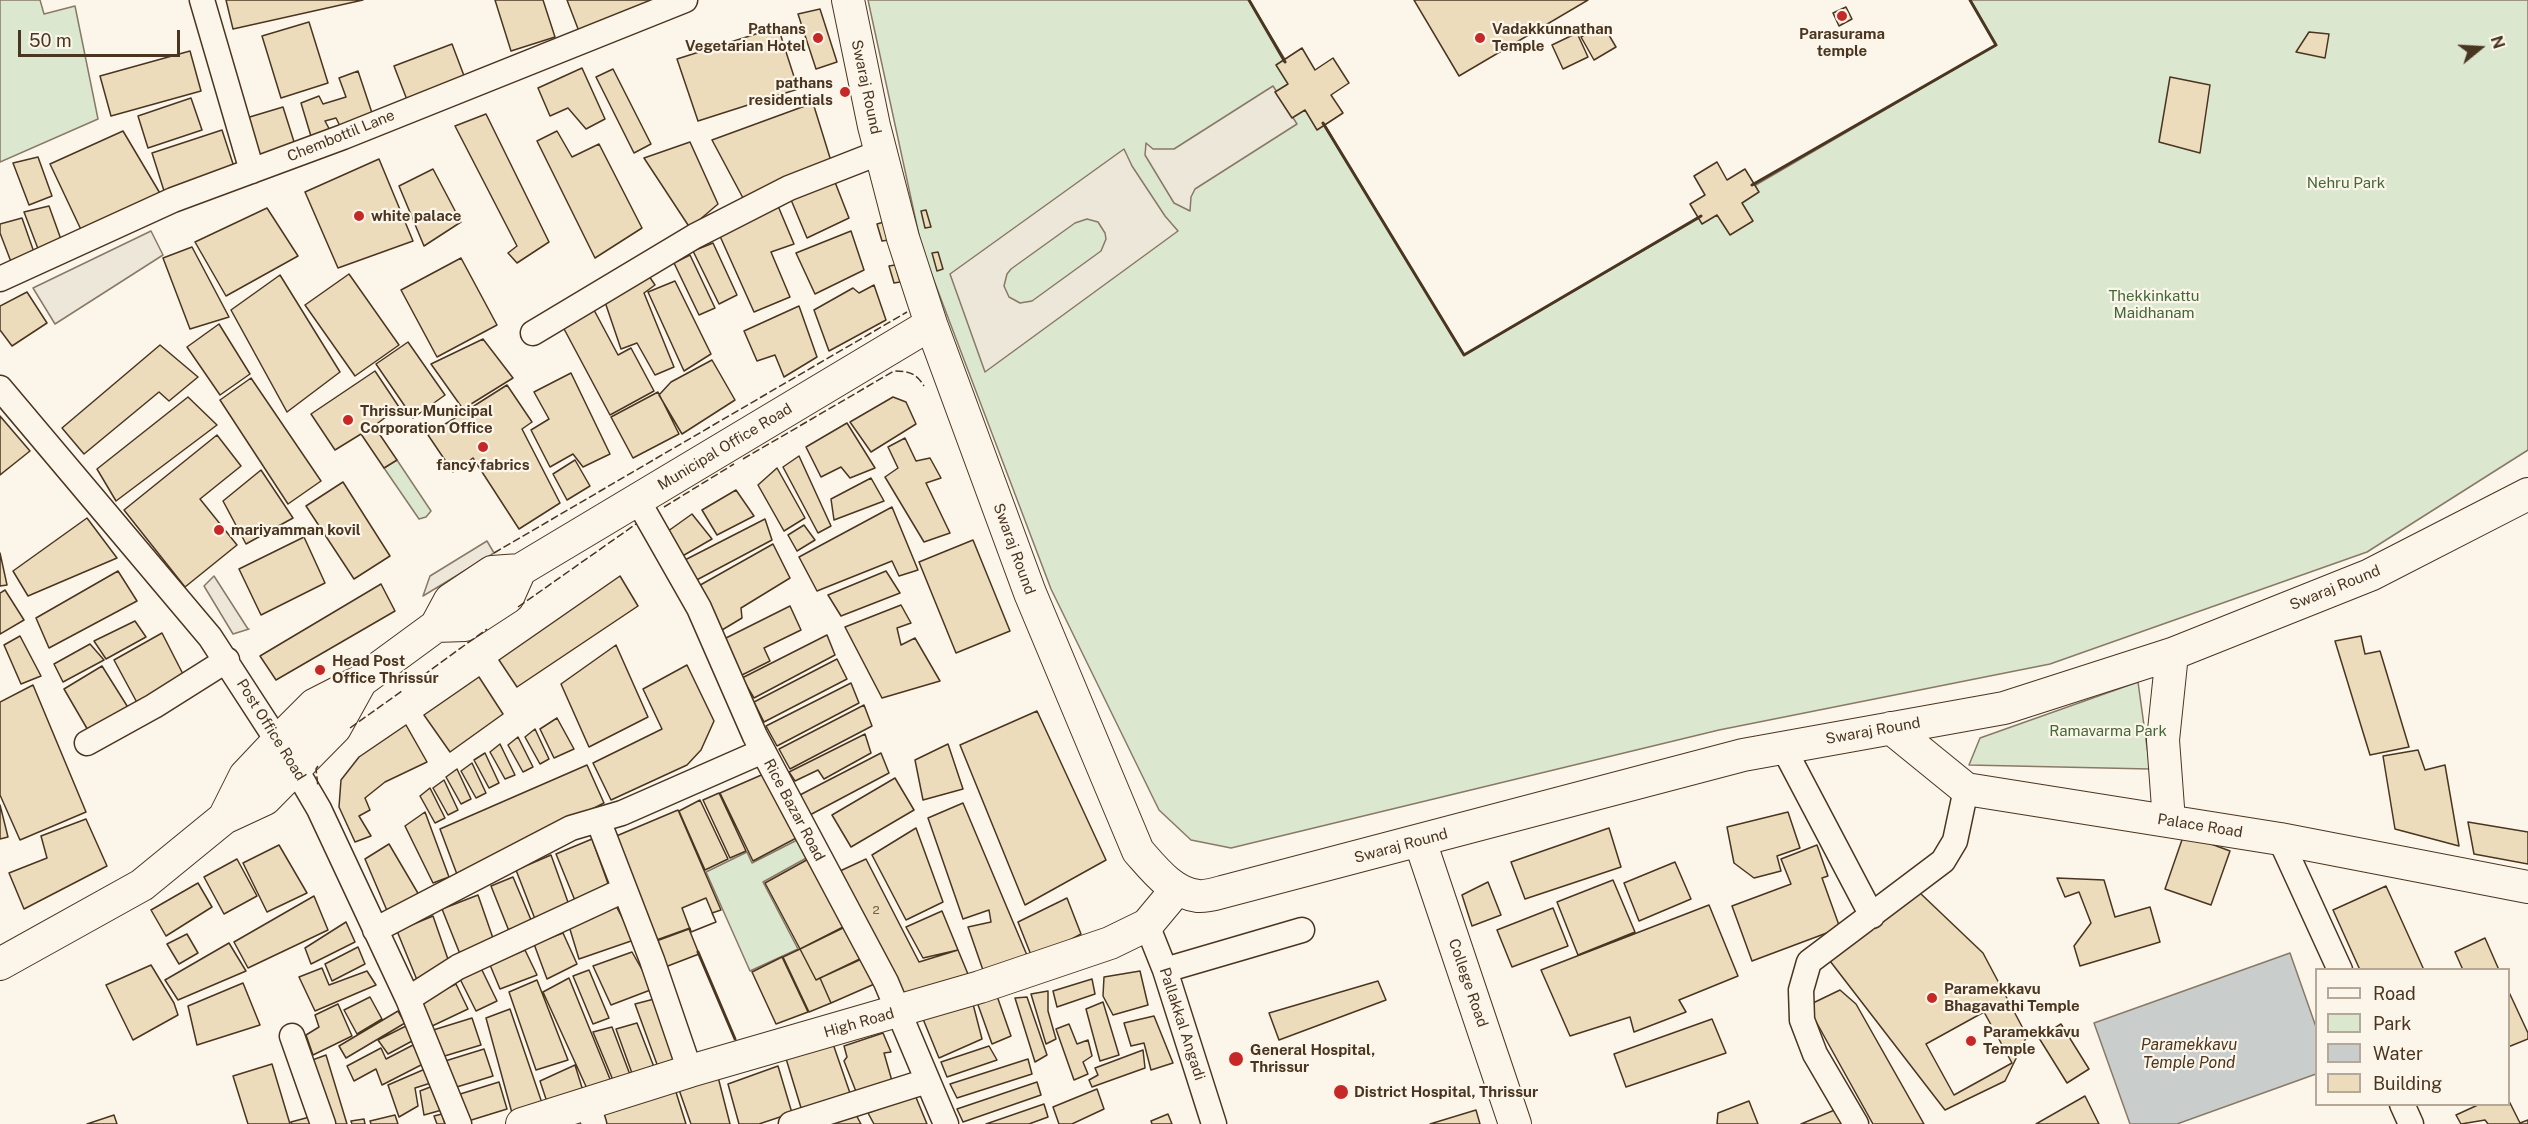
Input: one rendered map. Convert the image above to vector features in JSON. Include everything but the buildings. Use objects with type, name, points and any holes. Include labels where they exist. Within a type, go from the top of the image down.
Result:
[{"type":"main road","name":"Swaraj Round","points":[[848,0],[881,152],[903,238],[931,324],[1030,593],[1138,851],[1156,872],[1177,889],[1199,896],[1420,842],[1732,758],[2004,708],[2172,654],[2370,575],[2528,494]]},
{"type":"main road","name":"Municipal Office Road","points":[[224,818],[244,776],[314,705],[362,681],[436,626],[465,625],[508,597],[520,570],[931,324]]},
{"type":"main road","points":[[2169,821],[2163,740],[2172,654]]},
{"type":"main road","name":"Municipal Office Road","points":[[224,818],[265,799],[335,728],[362,681]]},
{"type":"main road","points":[[1891,728],[1966,789]]},
{"type":"main road","name":"Palace Road","points":[[1966,789],[2280,839],[2528,887]]},
{"type":"main road","points":[[0,964],[142,885],[224,818]]},
{"type":"main road","name":"College Road","points":[[1420,842],[1515,1124]]},
{"type":"main road","name":"High Road","points":[[522,1124],[591,1114],[690,1071],[900,1011],[1110,943],[1147,926],[1155,913],[1177,889]]},
{"type":"street","points":[[202,0],[252,171]]},
{"type":"street","name":"Chembottil Lane","points":[[0,279],[173,200],[685,0]]},
{"type":"street","points":[[533,333],[695,236],[768,198],[881,152]]},
{"type":"street","name":"Post Office Road","points":[[0,388],[210,637],[227,660],[320,808],[408,999],[459,1124]]},
{"type":"street","name":"Rice Bazar Road","points":[[637,499],[699,608],[763,751],[900,1011],[946,1124]]},
{"type":"street","points":[[87,743],[154,706],[227,660]]},
{"type":"street","points":[[1784,747],[1872,916]]},
{"type":"street","points":[[375,930],[571,828],[622,813],[763,751]]},
{"type":"street","points":[[1856,1124],[1815,1054],[1802,1020],[1801,990],[1809,962],[1943,861],[1955,842],[1966,789]]},
{"type":"street","points":[[598,820],[652,960],[690,1071]]},
{"type":"street","points":[[2280,839],[2340,968]]},
{"type":"street","points":[[408,999],[458,967],[624,891]]},
{"type":"street","name":"Pallakkal Angadi","points":[[1147,926],[1165,970],[1214,1124]]},
{"type":"street","points":[[1165,970],[1302,930]]},
{"type":"street","points":[[292,1036],[324,1124]]},
{"type":"street","points":[[791,1124],[927,1081]]},
{"type":"street","points":[[2403,1106],[2411,1124]]},
{"type":"green space","points":[[0,0],[40,0],[44,14],[75,6],[98,119],[0,162]]},
{"type":"green space","name":"Thekkinkattu Maidhanam","points":[[868,0],[1249,0],[1464,355],[1996,45],[1970,0],[2528,0],[2528,450],[2367,552],[2050,664],[1719,730],[1231,848],[1191,840],[1159,810],[1051,589],[922,249]]},
{"type":"green space","points":[[397,460],[431,511],[426,517],[419,519],[384,468]]},
{"type":"green space","name":"Ramavarma Park","points":[[2138,682],[2150,769],[1969,765],[1980,738]]},
{"type":"green space","points":[[801,838],[810,856],[763,882],[798,949],[750,971],[706,872],[747,852],[752,863]]},
{"type":"shaded area","points":[[1273,86],[1297,124],[1195,189],[1191,197],[1190,211],[1174,203],[1145,155],[1146,143],[1153,149],[1174,149]]},
{"type":"shaded area","points":[[1124,149],[1132,166],[1165,216],[1178,231],[985,372],[950,274]],"holes":[[[1087,219],[1098,222],[1106,239],[1101,251],[1032,301],[1020,303],[1009,297],[1004,286],[1011,269],[1075,223]]]},
{"type":"shaded area","points":[[151,231],[163,255],[55,324],[33,288]]},
{"type":"shaded area","points":[[487,541],[494,553],[423,596],[430,576]]},
{"type":"shaded area","points":[[214,576],[249,629],[233,634],[204,586]]},
{"type":"water","name":"Paramekkavu Temple Pond","points":[[2290,953],[2315,1024],[2315,1074],[2177,1124],[2130,1124],[2094,1023]]},
{"type":"fence","points":[[494,553],[907,312]]},
{"type":"fence","points":[[743,459],[894,371],[912,374],[924,386]]},
{"type":"fence","points":[[664,507],[734,464]]},
{"type":"fence","points":[[518,607],[636,524]]},
{"type":"fence","points":[[414,682],[487,629]]},
{"type":"fence","points":[[350,728],[402,691]]},
{"type":"fence","points":[[318,766],[316,769],[318,787]]},
{"type":"wall","points":[[1249,0],[1285,62]]},
{"type":"wall","points":[[1752,185],[1996,45],[1970,0]]},
{"type":"wall","points":[[1323,123],[1464,355],[1701,216]]},
{"type":"wall","points":[[698,952],[735,1039]]},
{"type":"place","name":"Parasurama temple","points":[[1842,16]]},
{"type":"place","name":"Pathans Vegetarian Hotel","points":[[818,38]]},
{"type":"place","name":"Vadakkunnathan Temple","points":[[1480,38]]},
{"type":"place","name":"pathans residentials","points":[[845,92]]},
{"type":"place","name":"white palace","points":[[359,216]]},
{"type":"place","name":"Thrissur Municipal Corporation Office","points":[[348,420]]},
{"type":"place","name":"fancy fabrics","points":[[483,447]]},
{"type":"place","name":"mariyamman kovil","points":[[219,530]]},
{"type":"place","name":"Head Post Office Thrissur","points":[[320,670]]},
{"type":"place","name":"Paramekkavu Bhagavathi Temple","points":[[1932,998]]},
{"type":"place","name":"Paramekkavu Temple","points":[[1971,1041]]},
{"type":"place","name":"General Hospital, Thrissur","points":[[1236,1059]]},
{"type":"place","name":"District Hospital, Thrissur","points":[[1341,1092]]},
{"type":"park label","name":"Nehru Park","points":[[2346,183]]}]
